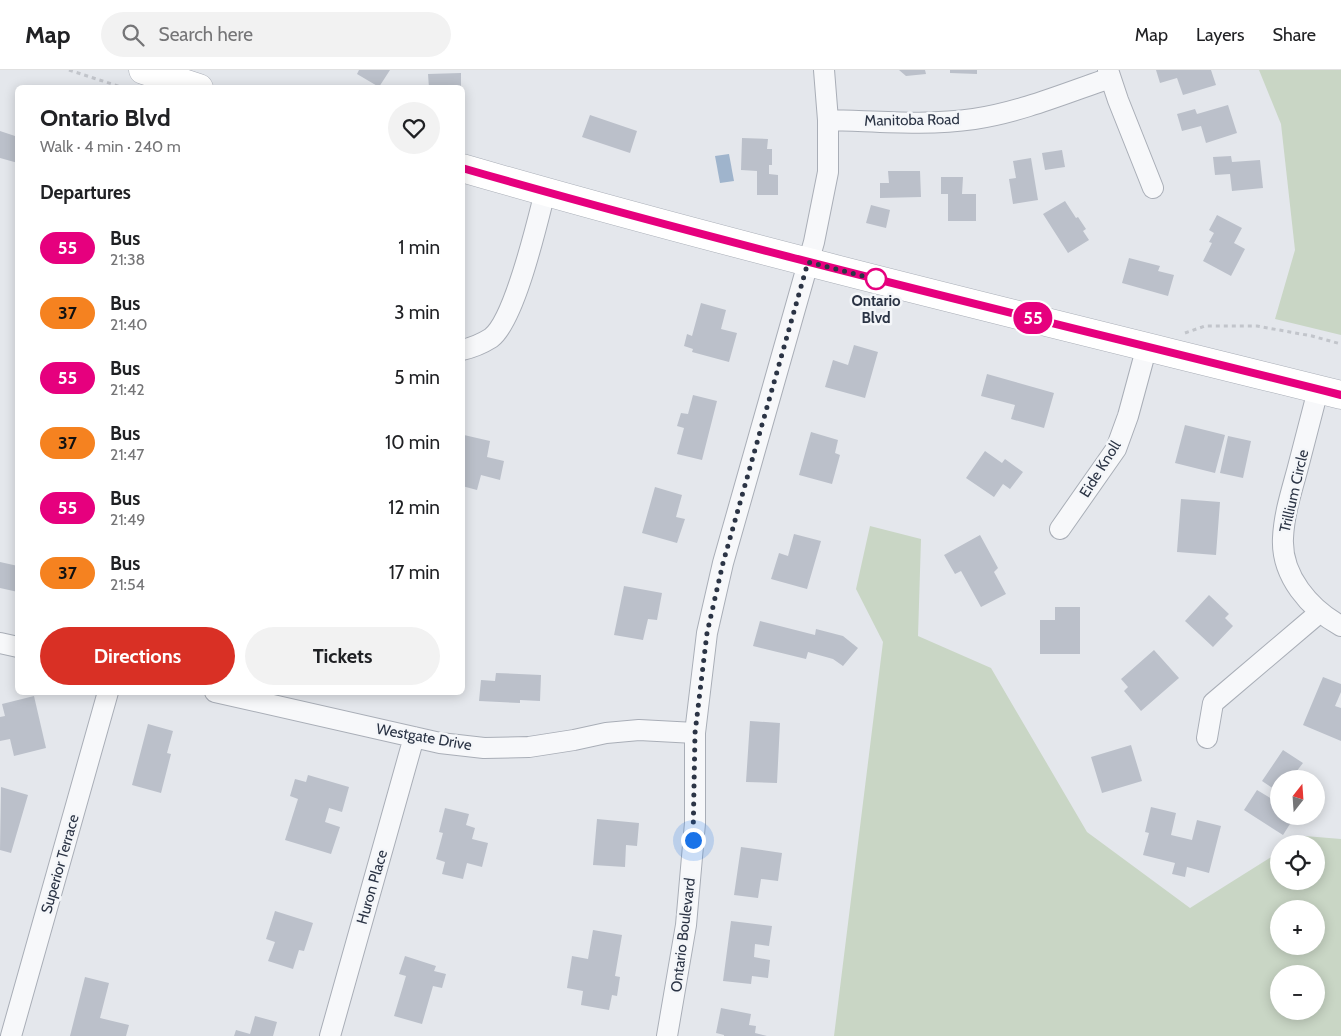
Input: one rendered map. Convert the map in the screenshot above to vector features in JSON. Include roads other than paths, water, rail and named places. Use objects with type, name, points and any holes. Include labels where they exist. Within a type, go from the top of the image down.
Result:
[{"type":"main road","points":[[144,70],[190,85]]},
{"type":"main road","points":[[465,169],[544,192],[808,262],[1330,392]]},
{"type":"street","name":"Ontario Boulevard","points":[[667,1036],[686,925],[695,823],[695,733],[707,633],[723,563],[808,262],[828,172],[828,120],[824,70]]},
{"type":"street","name":"Manitoba Road","points":[[828,120],[939,122],[974,119],[1033,104],[1109,74]]},
{"type":"street","points":[[1109,74],[1153,188]]},
{"type":"street","points":[[465,349],[492,337],[507,315],[520,281],[544,192]]},
{"type":"street","name":"Eide Knoll","points":[[1060,529],[1116,448],[1157,349]]},
{"type":"street","name":"Trillium Circle","points":[[1330,392],[1285,515],[1283,541],[1287,566],[1298,589],[1319,613],[1341,626]]},
{"type":"street","points":[[1207,738],[1213,703],[1319,613]]},
{"type":"street","points":[[0,643],[15,646]]},
{"type":"street","name":"Superior Terrace","points":[[11,1036],[107,695]]},
{"type":"street","name":"Westgate Drive","points":[[228,695],[440,743],[484,748],[529,747],[606,733],[639,730],[695,733]]},
{"type":"street","name":"Huron Place","points":[[330,1036],[414,737]]},
{"type":"water","points":[[729,154],[734,181],[720,183],[715,156]]},
{"type":"place","name":"Ontario Blvd","points":[[876,279]]}]
